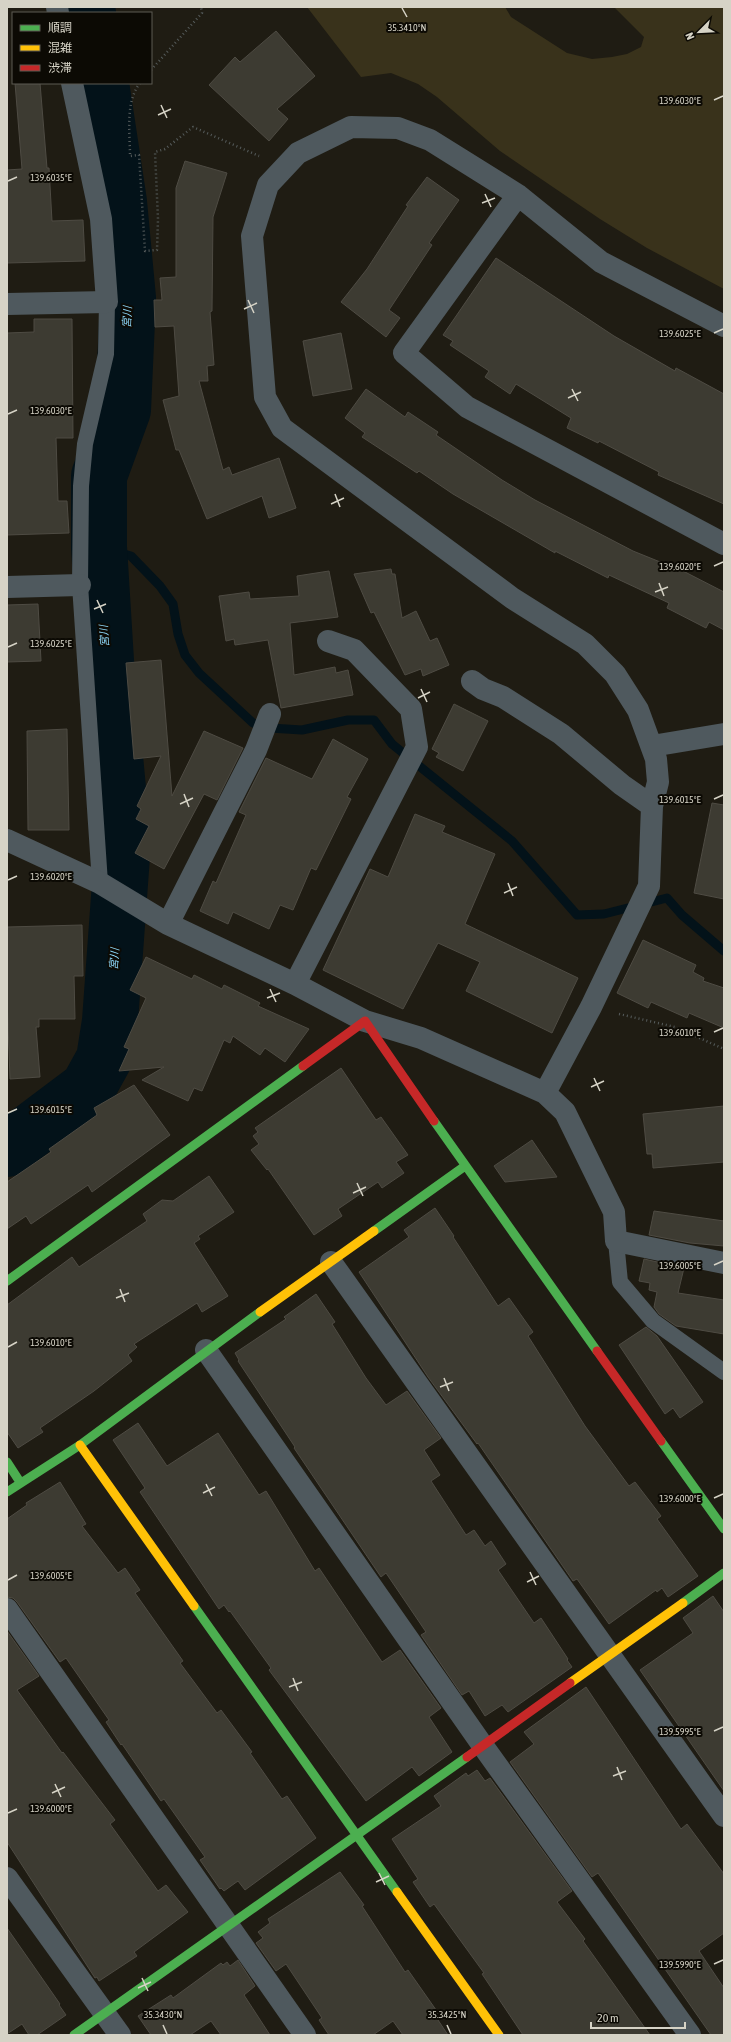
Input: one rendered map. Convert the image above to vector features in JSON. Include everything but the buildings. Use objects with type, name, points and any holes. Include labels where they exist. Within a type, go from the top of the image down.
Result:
[{"type":"street","points":[[7,304],[107,302],[101,219],[72,84]]},
{"type":"street","points":[[545,1093],[591,1007],[650,886],[652,806],[658,782],[656,759],[652,746],[638,710],[616,674],[585,644],[512,598],[282,428],[265,397],[252,236],[268,186],[298,153],[351,127],[398,128],[430,140],[518,195],[601,262],[724,326]]},
{"type":"street","points":[[518,195],[404,353],[467,407],[724,544]]},
{"type":"street","points":[[7,587],[80,584]]},
{"type":"street","points":[[295,984],[417,747],[411,709],[354,650],[328,641]]},
{"type":"street","points":[[472,681],[483,689],[503,697],[561,734],[622,785],[652,806]]},
{"type":"street","points":[[164,922],[256,750],[269,717]]},
{"type":"street","points":[[652,746],[715,734],[724,734]]},
{"type":"street","points":[[7,840],[103,885],[164,922],[295,984],[365,1021],[421,1038],[545,1093],[564,1112],[614,1212],[616,1240],[724,1263]]},
{"type":"street","points":[[365,1021],[465,1166],[724,1529]]},
{"type":"street","points":[[7,1281],[365,1021]]},
{"type":"street","points":[[7,1492],[20,1482],[80,1445],[206,1350],[465,1166]]},
{"type":"street","points":[[331,1262],[724,1816]]},
{"type":"street","points":[[206,1350],[483,1746],[690,2035]]},
{"type":"street","points":[[80,1445],[499,2035]]},
{"type":"street","points":[[7,1462],[20,1482]]},
{"type":"street","points":[[74,2035],[357,1836],[724,1573]]},
{"type":"street","points":[[7,1609],[304,2035]]},
{"type":"street","points":[[7,1878],[120,2035]]},
{"type":"lane","points":[[103,885],[80,584],[80,486],[85,444],[106,354],[107,302]]},
{"type":"lane","points":[[616,1240],[620,1282],[653,1321],[724,1372]]},
{"type":"path","points":[[152,69],[202,13],[201,7]]},
{"type":"path","points":[[139,84],[133,95],[130,121],[130,156],[139,155],[145,251],[157,250],[158,219],[155,152],[165,149],[193,127],[264,159]]},
{"type":"path","points":[[591,1007],[675,1027],[724,1049]]},
{"type":"shaded area","points":[[307,7],[505,7],[511,17],[567,53],[592,59],[627,54],[641,47],[644,37],[614,7],[724,7],[724,289],[647,248],[600,219],[500,151],[437,97],[418,84],[391,73],[361,77]]},
{"type":"waterway","name":"宮川","points":[[87,7],[88,12]]},
{"type":"waterway","name":"宮川","points":[[7,1149],[88,1088],[104,1059],[110,1021],[123,842],[106,661],[99,547],[99,476],[123,410],[128,298],[119,202],[101,84]]},
{"type":"waterway","points":[[99,547],[131,556],[160,586],[173,604],[178,634],[185,655],[199,673],[253,723],[270,728],[302,730],[348,720],[374,720],[392,744],[512,841],[577,915],[604,914],[667,898],[682,915],[724,951]]},
{"type":"traffic: fast","points":[[7,1281],[303,1066]]},
{"type":"traffic: fast","points":[[434,1121],[597,1351]]},
{"type":"traffic: fast","points":[[374,1231],[465,1166]]},
{"type":"traffic: fast","points":[[7,1492],[80,1445],[260,1312]]},
{"type":"traffic: fast","points":[[661,1441],[724,1529]]},
{"type":"traffic: fast","points":[[7,1462],[20,1482]]},
{"type":"traffic: fast","points":[[683,1603],[724,1573]]},
{"type":"traffic: fast","points":[[194,1606],[397,1892]]},
{"type":"traffic: fast","points":[[74,2035],[467,1757]]},
{"type":"traffic: slow","points":[[260,1312],[374,1231]]},
{"type":"traffic: slow","points":[[80,1445],[194,1606]]},
{"type":"traffic: slow","points":[[570,1683],[683,1603]]},
{"type":"traffic: slow","points":[[397,1892],[499,2035]]},
{"type":"traffic: jam","points":[[303,1066],[365,1021],[434,1121]]},
{"type":"traffic: jam","points":[[597,1351],[661,1441]]},
{"type":"traffic: jam","points":[[467,1757],[570,1683]]}]
